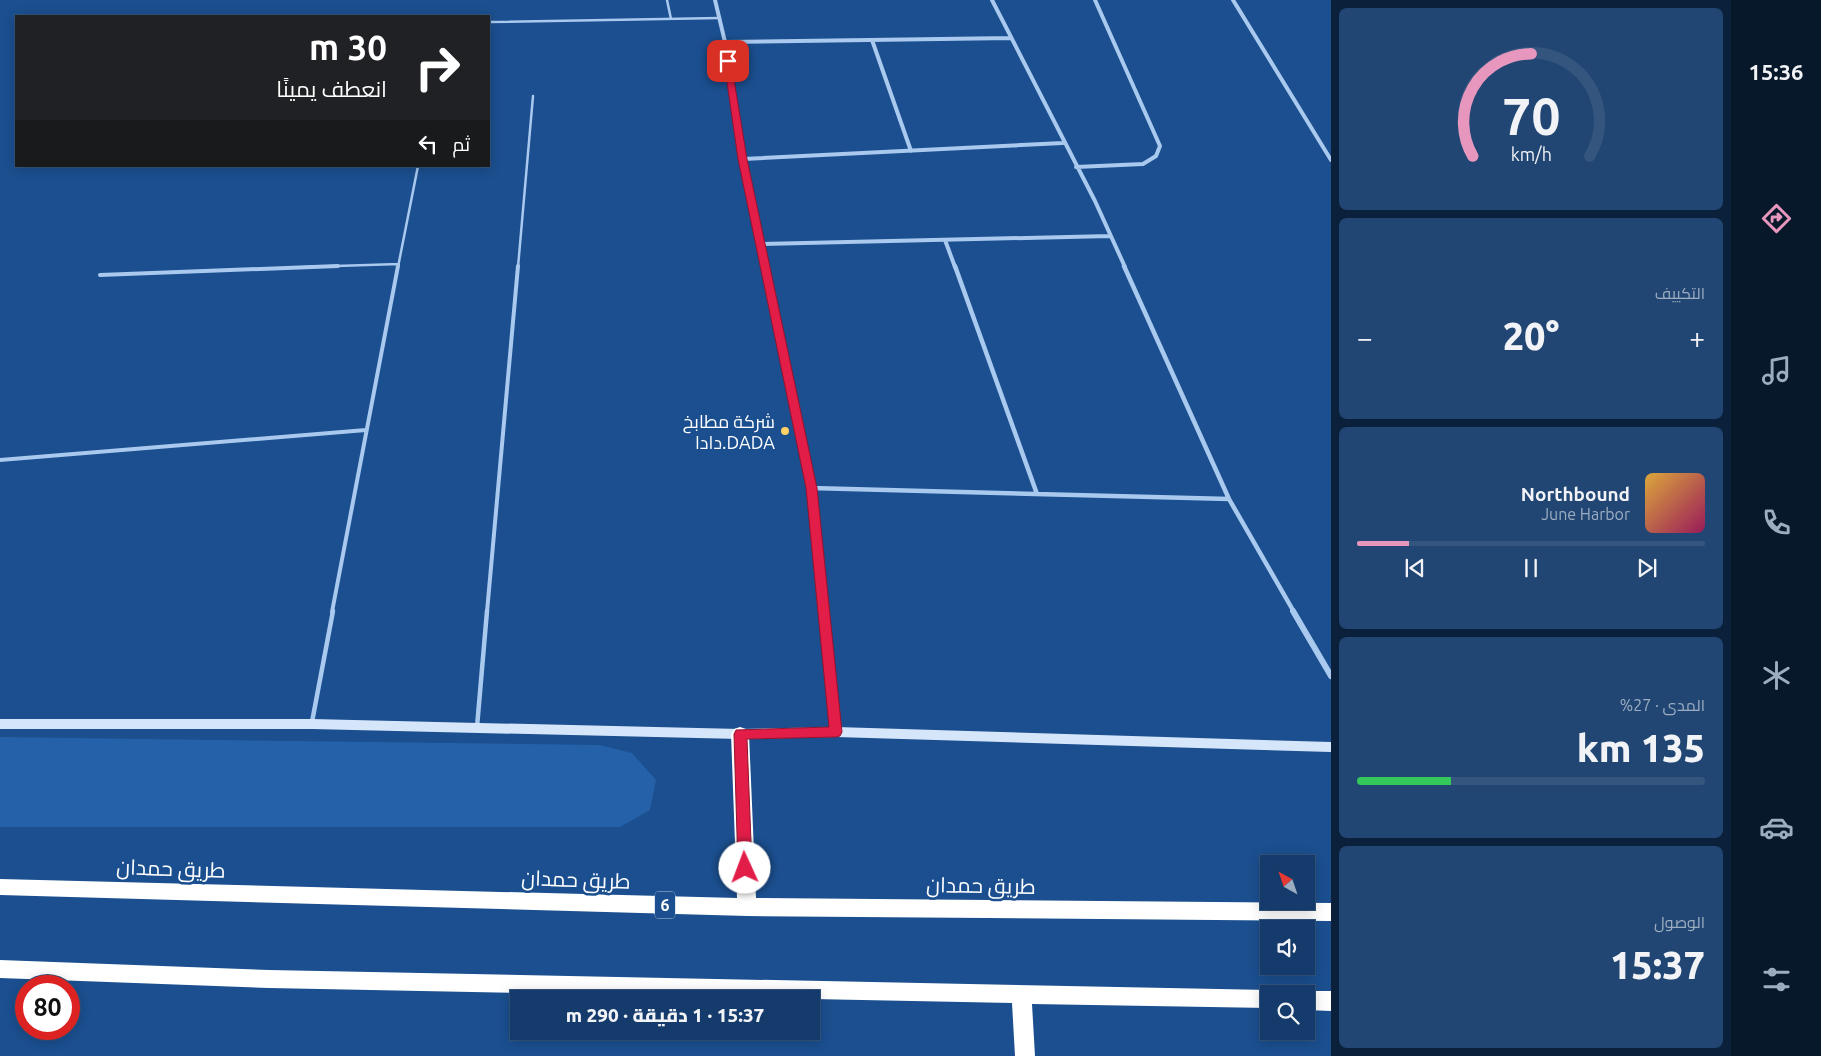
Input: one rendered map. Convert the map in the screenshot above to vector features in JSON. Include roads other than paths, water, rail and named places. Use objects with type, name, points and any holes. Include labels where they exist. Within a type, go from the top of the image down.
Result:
[{"type":"highway","points":[[740,734],[747,907]]},
{"type":"highway","name":"طريق حمدان","points":[[0,887],[747,907],[1331,912]]},
{"type":"highway","points":[[0,969],[269,979],[1260,999]]},
{"type":"highway","points":[[1021,994],[1025,1056]]},
{"type":"highway","points":[[1315,1000],[1331,1001]]},
{"type":"main road","points":[[0,724],[312,724],[740,734],[836,732],[1331,747]]},
{"type":"street","points":[[716,0],[725,42],[743,159],[811,488],[836,732]]},
{"type":"street","points":[[992,0],[1110,236],[1229,499],[1331,676]]},
{"type":"street","points":[[1076,167],[1143,164],[1156,156],[1160,146],[1095,0]]},
{"type":"street","points":[[1233,0],[1331,160]]},
{"type":"street","points":[[725,42],[1011,38]]},
{"type":"street","points":[[872,40],[911,150]]},
{"type":"street","points":[[743,159],[1063,143]]},
{"type":"street","points":[[760,244],[1110,236]]},
{"type":"street","points":[[945,240],[1038,494]]},
{"type":"street","points":[[811,488],[1229,499]]},
{"type":"lane","points":[[667,0],[671,19]]},
{"type":"lane","points":[[490,22],[720,18]]},
{"type":"lane","points":[[476,729],[533,96]]},
{"type":"lane","points":[[312,724],[366,430],[418,167]]},
{"type":"lane","points":[[100,275],[399,264]]},
{"type":"lane","points":[[0,460],[366,430]]},
{"type":"place","name":"شركة مطابخ دادا.DADA","points":[[785,431]]}]
